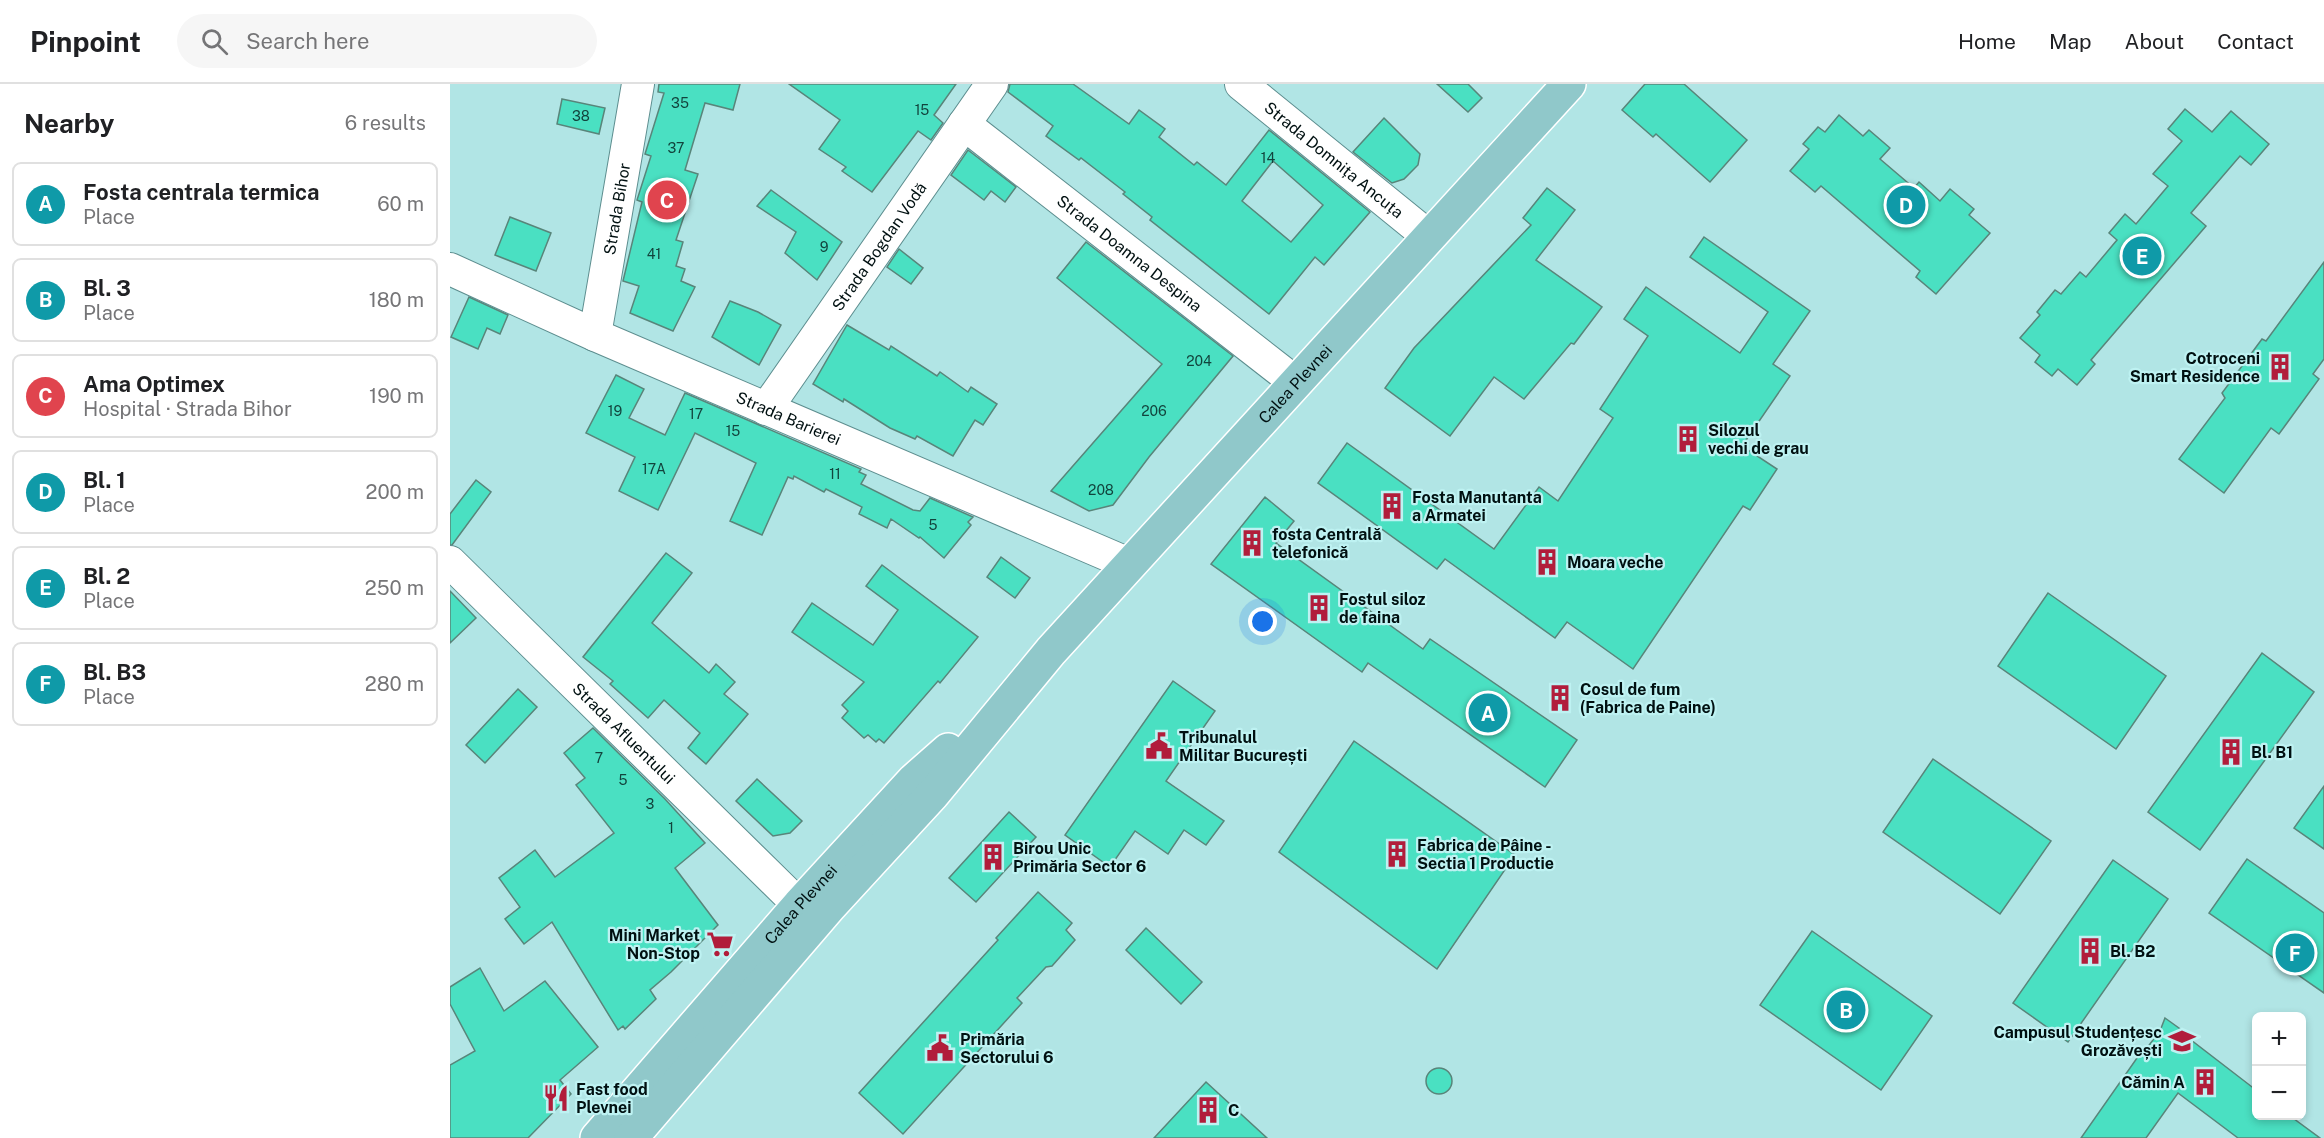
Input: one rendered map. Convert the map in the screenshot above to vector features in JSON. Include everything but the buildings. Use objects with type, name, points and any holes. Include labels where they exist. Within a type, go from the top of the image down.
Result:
[{"type":"main road","name":"Calea Plevnei","points":[[610,1135],[681,1080],[830,906],[933,794],[1021,686],[1129,564],[1569,84]]},
{"type":"main road","name":"Calea Plevnei","points":[[610,1135],[799,905],[914,780],[1021,686]]},
{"type":"main road","name":"Calea Plevnei","points":[[650,1138],[681,1080]]},
{"type":"street","name":"Strada Bihor","points":[[595,335],[638,84]]},
{"type":"street","name":"Strada Bogdan Vodă","points":[[766,409],[992,84]]},
{"type":"street","name":"Strada Domnița Ancuța","points":[[1241,84],[1428,236]]},
{"type":"street","name":"Strada Doamna Despina","points":[[964,124],[1295,382]]},
{"type":"street","name":"Strada Barierei","points":[[450,269],[595,335],[1129,564]]},
{"type":"street","name":"Strada Afluentului","points":[[450,562],[799,905]]},
{"type":"place","name":"Ama Optimex","points":[[667,200]]},
{"type":"place","name":"Bl. 1","points":[[1906,205]]},
{"type":"place","name":"Bl. 2","points":[[2142,256]]},
{"type":"place","name":"Cotroceni Smart Residence","points":[[2280,367]]},
{"type":"place","name":"Silozul vechi de grau","points":[[1688,439]]},
{"type":"place","name":"Fosta Manutanta a Armatei","points":[[1392,506]]},
{"type":"place","name":"fosta Centrală telefonică","points":[[1252,543]]},
{"type":"place","name":"Moara veche","points":[[1547,562]]},
{"type":"place","name":"Fostul siloz de faina","points":[[1319,608]]},
{"type":"place","name":"Cosul de fum (Fabrica de Paine)","points":[[1560,698]]},
{"type":"place","name":"Fosta centrala termica","points":[[1488,713]]},
{"type":"place","name":"Tribunalul Militar București","points":[[1159,746]]},
{"type":"place","name":"Bl. B1","points":[[2231,752]]},
{"type":"place","name":"Fabrica de Pâine - Sectia 1 Productie","points":[[1397,854]]},
{"type":"place","name":"Birou Unic Primăria Sector 6","points":[[993,857]]},
{"type":"place","name":"Mini Market Non-Stop","points":[[720,944]]},
{"type":"place","name":"Bl. B2","points":[[2090,951]]},
{"type":"place","name":"Bl. B3","points":[[2295,953]]},
{"type":"place","name":"Bl. 3","points":[[1846,1010]]},
{"type":"place","name":"Campusul Studențesc Grozăvești","points":[[2182,1041]]},
{"type":"place","name":"Primăria Sectorului 6","points":[[940,1048]]},
{"type":"place","name":"Cămin A","points":[[2205,1082]]},
{"type":"place","name":"Fast food Plevnei","points":[[556,1098]]},
{"type":"place","name":"C","points":[[1208,1110]]}]
